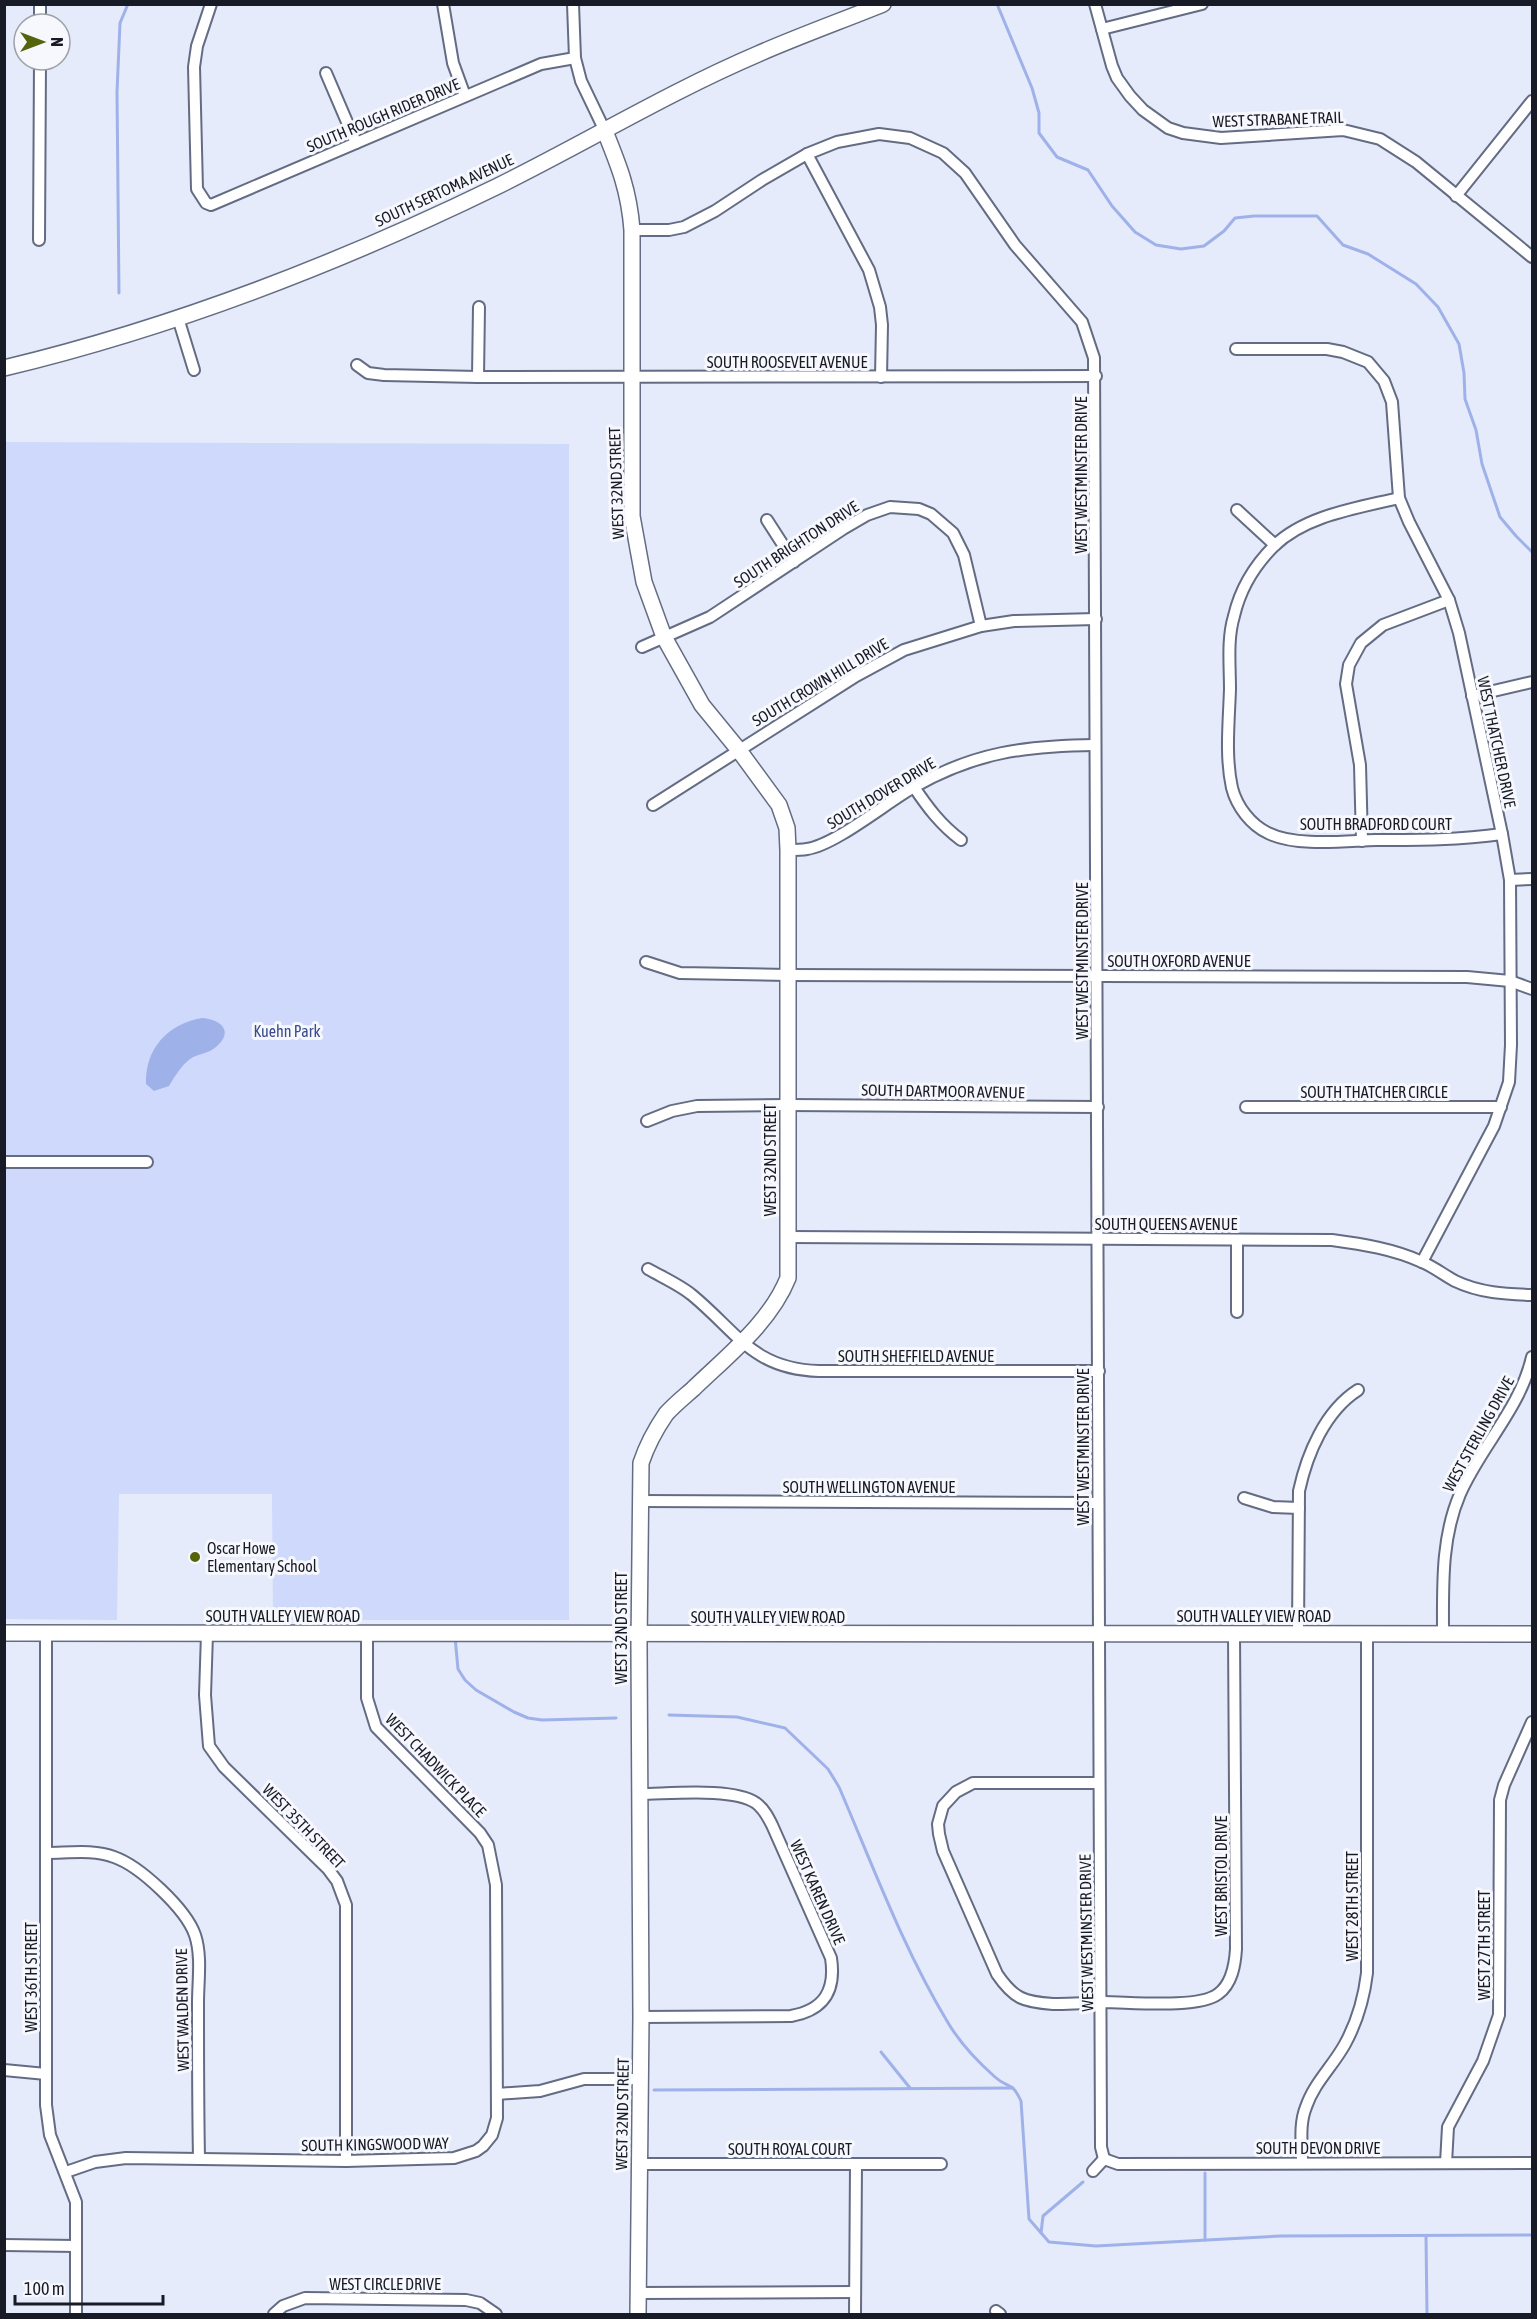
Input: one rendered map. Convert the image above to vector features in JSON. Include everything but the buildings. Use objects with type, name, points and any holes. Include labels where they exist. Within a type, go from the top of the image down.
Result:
[{"type":"street","name":"SOUTH ROUGH RIDER DRIVE","points":[[211,4],[197,46],[194,67],[197,189],[206,203],[218,203],[541,64],[575,58]]},
{"type":"street","points":[[443,4],[453,63],[465,96]]},
{"type":"street","name":"WEST 32ND STREET","points":[[573,4],[575,58],[581,81],[622,172],[627,190],[632,230],[632,516],[644,582],[664,637],[702,705],[779,805],[787,828],[788,850],[788,1278],[781,1295],[742,1341],[668,1412],[651,1437],[641,1463],[639,1501],[641,2017],[638,2314]]},
{"type":"street","name":"SOUTH SERTOMA AVENUE","points":[[4,368],[81,350],[178,318],[348,254],[498,186],[604,129],[757,54],[883,4]]},
{"type":"street","name":"WEST STRABANE TRAIL","points":[[1095,4],[1112,66],[1124,87],[1143,110],[1168,128],[1183,133],[1221,138],[1343,130],[1363,134],[1394,147],[1533,257]]},
{"type":"street","points":[[1102,29],[1202,4]]},
{"type":"street","points":[[39,240],[40,72]]},
{"type":"street","points":[[326,73],[356,143]]},
{"type":"street","points":[[1456,195],[1533,101]]},
{"type":"street","name":"WEST WESTMINSTER DRIVE","points":[[632,230],[669,230],[684,226],[715,211],[807,154],[837,142],[879,134],[910,138],[935,149],[953,162],[975,187],[1015,245],[1082,322],[1094,358],[1096,376],[1095,746],[1099,1239],[1098,1634],[1102,2002],[1101,2147],[1104,2159]]},
{"type":"street","points":[[807,154],[869,270],[881,316],[881,377]]},
{"type":"street","points":[[478,377],[479,307]]},
{"type":"street","points":[[178,318],[194,370]]},
{"type":"street","name":"WEST THATCHER DRIVE","points":[[1236,349],[1328,349],[1356,356],[1368,362],[1384,381],[1392,402],[1399,498],[1449,600],[1502,834],[1510,880],[1511,1063],[1509,1082],[1502,1107],[1422,1262]]},
{"type":"street","name":"SOUTH ROOSEVELT AVENUE","points":[[357,365],[368,372],[384,375],[478,377],[1096,376]]},
{"type":"street","name":"SOUTH BRADFORD COURT","points":[[1399,498],[1315,521],[1275,545],[1246,584],[1233,619],[1230,642],[1229,756],[1232,788],[1249,820],[1267,833],[1281,838],[1302,841],[1362,841],[1474,838],[1502,834]]},
{"type":"street","name":"SOUTH BRIGHTON DRIVE","points":[[642,646],[710,617],[843,529],[881,508],[919,509],[939,519],[958,541],[964,555],[981,626]]},
{"type":"street","points":[[1237,510],[1275,545]]},
{"type":"street","points":[[767,520],[794,562]]},
{"type":"street","points":[[1362,841],[1360,765],[1346,684],[1349,665],[1361,643],[1383,625],[1449,600]]},
{"type":"street","name":"SOUTH CROWN HILL DRIVE","points":[[653,805],[738,749],[882,661],[924,642],[981,626],[1014,621],[1096,619]]},
{"type":"street","points":[[1472,696],[1533,682]]},
{"type":"street","name":"SOUTH DOVER DRIVE","points":[[788,850],[807,849],[826,843],[914,787],[959,765],[1000,752],[1029,747],[1095,746]]},
{"type":"street","points":[[914,787],[942,826],[961,840]]},
{"type":"street","points":[[1510,880],[1533,879]]},
{"type":"street","name":"SOUTH OXFORD AVENUE","points":[[646,962],[680,973],[788,975],[1467,977],[1510,981],[1533,989]]},
{"type":"street","name":"SOUTH DARTMOOR AVENUE","points":[[647,1121],[672,1111],[697,1106],[1098,1107]]},
{"type":"street","name":"SOUTH THATCHER CIRCLE","points":[[1246,1107],[1502,1107]]},
{"type":"street","points":[[4,1162],[147,1162]]},
{"type":"street","name":"SOUTH QUEENS AVENUE","points":[[789,1237],[1332,1240],[1385,1250],[1422,1262],[1455,1281],[1475,1289],[1504,1294],[1533,1295]]},
{"type":"street","points":[[1237,1240],[1237,1312]]},
{"type":"street","name":"SOUTH SHEFFIELD AVENUE","points":[[648,1269],[690,1293],[757,1354],[781,1366],[806,1371],[1098,1371]]},
{"type":"street","name":"WEST STERLING DRIVE","points":[[1443,1633],[1443,1576],[1446,1538],[1452,1515],[1470,1474],[1517,1400],[1533,1357]]},
{"type":"street","points":[[1298,1634],[1299,1508],[1302,1476],[1316,1442],[1338,1406],[1358,1390]]},
{"type":"street","points":[[1244,1498],[1273,1508],[1299,1508]]},
{"type":"street","name":"SOUTH WELLINGTON AVENUE","points":[[639,1501],[1098,1503]]},
{"type":"street","name":"WEST 36TH STREET","points":[[46,1633],[47,2119],[50,2135],[76,2202],[76,2314]]},
{"type":"street","name":"SOUTH VALLEY VIEW ROAD","points":[[4,1634],[1533,1634]]},
{"type":"street","name":"WEST 35TH STREET","points":[[207,1634],[206,1720],[209,1746],[224,1767],[328,1869],[337,1881],[346,1905],[346,2161]]},
{"type":"street","name":"WEST CHADWICK PLACE","points":[[367,1634],[367,1698],[376,1727],[470,1821],[488,1845],[496,1885],[497,2094]]},
{"type":"street","name":"WEST BRISTOL DRIVE","points":[[1099,1783],[1030,1781],[973,1783],[964,1786],[943,1806],[938,1824],[943,1851],[998,1974],[1009,1991],[1031,2002],[1053,2004],[1202,2001],[1220,1993],[1232,1971],[1236,1948],[1234,1634]]},
{"type":"street","name":"WEST 28TH STREET","points":[[1302,2162],[1302,2126],[1306,2106],[1320,2079],[1344,2045],[1355,2022],[1367,1973],[1367,1634]]},
{"type":"street","name":"WEST 27TH STREET","points":[[1446,2163],[1448,2127],[1483,2061],[1499,2015],[1500,1800],[1504,1785],[1533,1722]]},
{"type":"street","name":"WEST KAREN DRIVE","points":[[640,1794],[729,1794],[745,1797],[762,1808],[772,1825],[831,1958],[832,1968],[830,1987],[826,1997],[813,2009],[803,2014],[641,2017]]},
{"type":"street","name":"WEST WALDEN DRIVE","points":[[46,1853],[90,1853],[114,1856],[134,1867],[158,1889],[180,1911],[192,1929],[198,1947],[199,1972],[199,2158]]},
{"type":"street","points":[[4,2070],[46,2074]]},
{"type":"street","points":[[497,2094],[540,2091],[584,2079],[640,2079]]},
{"type":"street","name":"SOUTH KINGSWOOD WAY","points":[[66,2172],[112,2158],[346,2161],[454,2158],[476,2151],[488,2140],[495,2127],[497,2094]]},
{"type":"street","points":[[1093,2171],[1104,2159]]},
{"type":"street","name":"SOUTH DEVON DRIVE","points":[[1104,2159],[1118,2164],[1533,2163]]},
{"type":"street","name":"SOUTH ROYAL COURT","points":[[640,2164],[941,2164]]},
{"type":"street","points":[[855,2314],[856,2164]]},
{"type":"street","points":[[4,2246],[76,2246]]},
{"type":"street","points":[[638,2292],[855,2292]]},
{"type":"street","name":"WEST CIRCLE DRIVE","points":[[274,2314],[283,2306],[294,2301],[316,2298],[466,2300],[480,2303],[496,2314]]},
{"type":"green space","name":"Kuehn Park","points":[[5,442],[569,444],[569,1620],[273,1620],[272,1494],[119,1494],[117,1620],[5,1619]]},
{"type":"shaded area","points":[[202,1018],[219,1023],[223,1027],[225,1031],[222,1041],[213,1049],[187,1062],[169,1086],[154,1091],[146,1084],[147,1071],[154,1049],[169,1032],[190,1021]]},
{"type":"waterway","points":[[119,293],[117,92],[120,23],[128,4]]},
{"type":"waterway","points":[[997,4],[1032,88],[1039,113],[1039,133],[1057,157],[1088,170],[1112,206],[1135,232],[1156,245],[1181,249],[1204,246],[1224,231],[1235,218],[1317,216],[1343,245],[1368,254],[1416,284],[1438,307],[1459,344],[1464,373],[1465,399],[1476,430],[1482,464],[1500,517],[1532,552]]},
{"type":"waterway","points":[[455,1637],[458,1669],[465,1680],[476,1690],[514,1712],[528,1718],[542,1720],[616,1718]]},
{"type":"waterway","points":[[669,1715],[737,1717],[785,1728],[828,1769],[839,1787],[902,1936],[947,2021],[975,2058],[999,2081],[1012,2088],[1021,2101],[1029,2219],[1049,2242],[1096,2246],[1281,2236],[1532,2235]]},
{"type":"waterway","points":[[881,2052],[910,2088]]},
{"type":"waterway","points":[[654,2090],[1013,2088]]},
{"type":"waterway","points":[[1205,2173],[1205,2240]]},
{"type":"waterway","points":[[1041,2233],[1043,2216],[1083,2182]]},
{"type":"waterway","points":[[1426,2236],[1427,2314]]},
{"type":"place","name":"Oscar Howe Elementary School","points":[[195,1557]]}]
